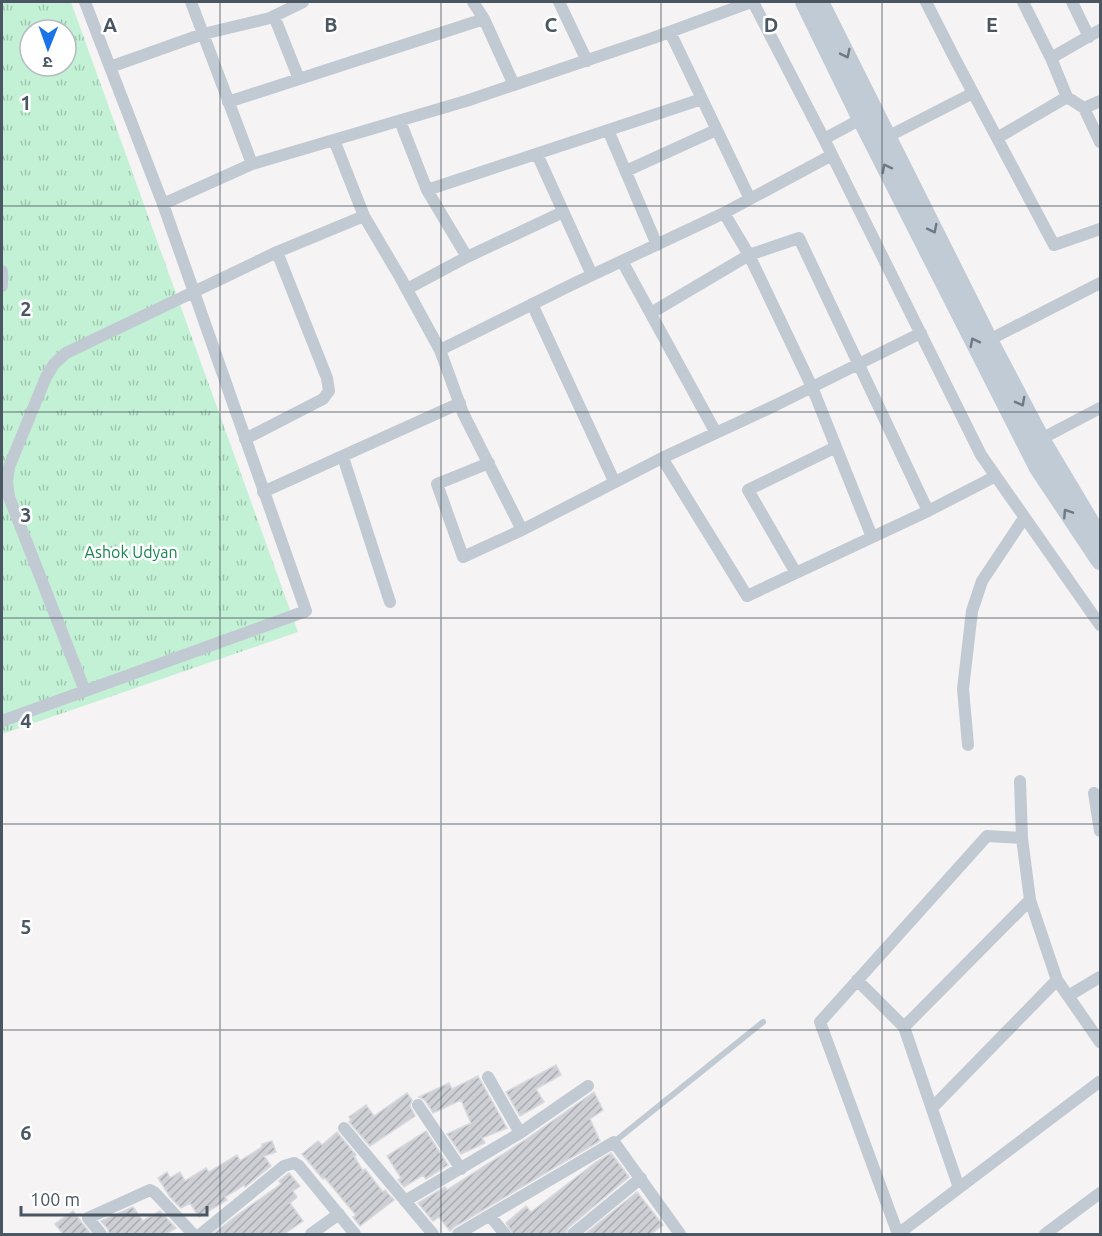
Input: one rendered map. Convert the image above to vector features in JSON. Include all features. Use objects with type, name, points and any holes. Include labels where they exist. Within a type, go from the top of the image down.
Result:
[{"type":"main road","points":[[804,2],[861,120],[880,141],[1041,439],[1101,538]]},
{"type":"main road","points":[[820,2],[880,141],[1038,468],[1101,561]]},
{"type":"street","points":[[2,722],[306,611],[192,292],[163,204],[85,2]]},
{"type":"street","points":[[191,2],[252,164]]},
{"type":"street","points":[[110,67],[203,34],[274,16],[303,2]]},
{"type":"street","points":[[473,2],[514,85]]},
{"type":"street","points":[[559,2],[587,61]]},
{"type":"street","points":[[163,204],[252,164],[514,85],[752,2],[824,139],[981,455],[994,477],[1101,625]]},
{"type":"street","points":[[927,2],[1054,245],[1101,229]]},
{"type":"street","points":[[1023,2],[1051,58],[1067,97],[1084,108],[1101,142]]},
{"type":"street","points":[[1072,2],[1089,37]]},
{"type":"street","points":[[274,16],[299,79]]},
{"type":"street","points":[[228,102],[483,19]]},
{"type":"street","points":[[1051,58],[1101,30]]},
{"type":"street","points":[[670,32],[750,199]]},
{"type":"street","points":[[880,141],[973,93]]},
{"type":"street","points":[[997,138],[1067,97]]},
{"type":"street","points":[[427,190],[702,99]]},
{"type":"street","points":[[1084,108],[1101,100]]},
{"type":"street","points":[[824,139],[861,120]]},
{"type":"street","points":[[400,121],[427,190],[467,256]]},
{"type":"street","points":[[608,130],[657,245]]},
{"type":"street","points":[[626,171],[716,130]]},
{"type":"street","points":[[334,140],[364,216],[440,350],[459,403],[522,530]]},
{"type":"street","points":[[537,154],[592,275]]},
{"type":"street","points":[[440,350],[724,213],[832,155]]},
{"type":"street","points":[[407,289],[467,256],[563,212]]},
{"type":"street","points":[[724,213],[749,255],[812,387],[872,537]]},
{"type":"street","points":[[85,691],[9,497],[7,482],[9,467],[46,377],[54,364],[66,353],[277,252],[364,216]]},
{"type":"street","points":[[651,313],[749,255],[799,238],[928,511]]},
{"type":"street","points":[[245,439],[323,399],[329,391],[327,378],[277,252]]},
{"type":"street","points":[[622,261],[716,433]]},
{"type":"street","points":[[2,271],[2,286]]},
{"type":"street","points":[[988,340],[1101,283]]},
{"type":"street","points":[[532,304],[614,481]]},
{"type":"street","points":[[489,463],[436,484],[463,556],[522,530],[614,481],[921,333]]},
{"type":"street","points":[[263,492],[459,403]]},
{"type":"street","points":[[1041,439],[1101,408]]},
{"type":"street","points":[[796,573],[748,490],[836,447]]},
{"type":"street","points":[[343,457],[390,602]]},
{"type":"street","points":[[662,458],[747,596],[928,511],[994,477]]},
{"type":"street","points":[[968,745],[963,689],[972,611],[982,581],[1024,518]]},
{"type":"street","points":[[1020,781],[1022,838],[1030,900],[1057,980],[1101,1042]]},
{"type":"street","points":[[1094,793],[1101,831]]},
{"type":"street","points":[[1022,838],[987,836],[820,1022],[898,1234],[1100,1082]]},
{"type":"street","points":[[904,1027],[1030,900]]},
{"type":"street","points":[[1068,996],[1101,977]]},
{"type":"street","points":[[857,980],[904,1027],[958,1188]]},
{"type":"street","points":[[932,1108],[1057,980]]},
{"type":"street","points":[[488,1077],[520,1133]]},
{"type":"street","points":[[405,1201],[520,1133],[588,1086]]},
{"type":"street","points":[[418,1105],[461,1169]]},
{"type":"street","points":[[344,1128],[433,1234]]},
{"type":"street","points":[[458,1234],[614,1142],[680,1234]]},
{"type":"street","points":[[201,1234],[284,1166],[294,1163],[299,1166],[355,1234]]},
{"type":"street","points":[[573,1234],[641,1178]]},
{"type":"street","points":[[101,1234],[88,1218],[150,1190],[193,1234]]},
{"type":"street","points":[[1045,1234],[1099,1199]]},
{"type":"street","points":[[311,1234],[339,1214]]},
{"type":"street","points":[[490,1216],[505,1234]]},
{"type":"lane","points":[[614,1142],[763,1022]]},
{"type":"green space","name":"Ashok Udyan","points":[[2,2],[71,2],[77,18],[18,18],[18,78],[78,78],[78,21],[298,632],[2,734]]},
{"type":"building","points":[[556,1065],[561,1075],[536,1089],[544,1102],[520,1116],[506,1092]]},
{"type":"building","points":[[478,1076],[507,1128],[482,1138],[485,1143],[461,1154],[447,1134],[471,1123],[461,1100],[433,1113],[425,1100],[419,1097],[449,1083],[452,1089]]},
{"type":"building","points":[[594,1092],[603,1110],[590,1119],[600,1141],[450,1231],[439,1217],[433,1221],[418,1203],[445,1187],[447,1190]]},
{"type":"building","points":[[407,1093],[412,1100],[410,1106],[415,1116],[370,1146],[349,1122],[351,1120],[349,1117],[366,1105],[374,1116]]},
{"type":"building","points":[[426,1131],[448,1165],[426,1179],[423,1175],[404,1187],[398,1180],[401,1178],[387,1156]]},
{"type":"building","points":[[337,1132],[356,1155],[354,1156],[363,1171],[365,1169],[383,1192],[385,1190],[394,1200],[360,1226],[353,1217],[356,1215],[302,1154],[318,1141],[322,1145]]},
{"type":"building","points":[[272,1141],[276,1152],[264,1156],[271,1166],[245,1187],[244,1185],[225,1197],[227,1200],[199,1217],[190,1203],[181,1208],[170,1197],[158,1178],[167,1172],[170,1178],[180,1172],[185,1181],[206,1168],[209,1172],[237,1155],[240,1161],[262,1147],[262,1144]]},
{"type":"building","points":[[611,1153],[629,1177],[568,1228],[565,1234],[513,1234],[506,1223],[526,1206],[531,1212]]},
{"type":"building","points":[[289,1173],[300,1186],[293,1191],[297,1197],[290,1203],[303,1221],[284,1234],[213,1234],[281,1184],[279,1181]]},
{"type":"building","points":[[637,1192],[663,1225],[651,1234],[585,1234]]},
{"type":"building","points":[[133,1207],[143,1221],[160,1211],[176,1228],[166,1234],[109,1234],[101,1221]]},
{"type":"building","points":[[73,1211],[91,1234],[63,1234],[55,1224]]}]
